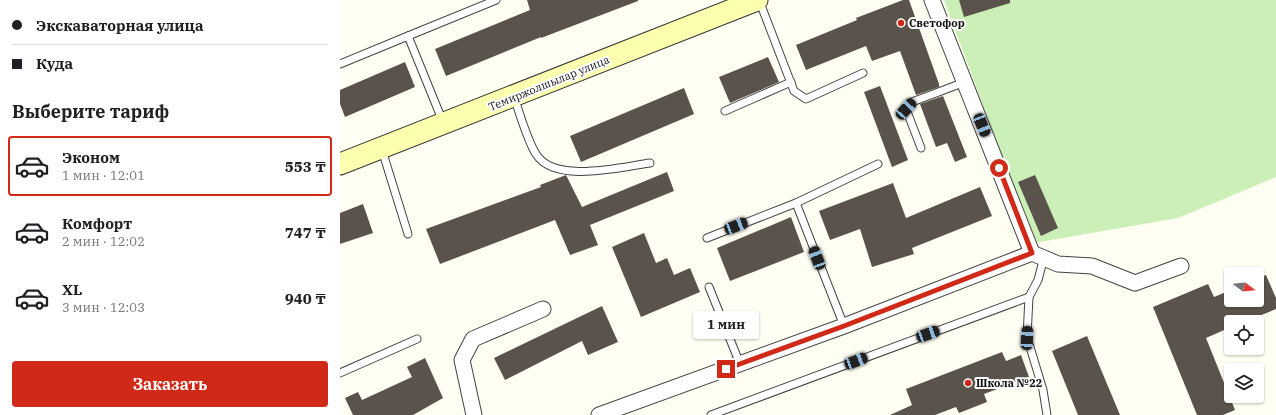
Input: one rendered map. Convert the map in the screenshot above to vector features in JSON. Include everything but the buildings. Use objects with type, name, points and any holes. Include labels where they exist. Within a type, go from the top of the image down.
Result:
[{"type":"street","name":"Темиржолшылар улица","points":[[340,164],[758,0]]},
{"type":"street","points":[[932,0],[1038,255],[1058,264],[1092,266],[1135,283],[1181,266]]},
{"type":"street","points":[[599,415],[1038,255]]},
{"type":"street","points":[[474,415],[462,360],[474,339],[543,309]]},
{"type":"lane","points":[[340,64],[496,0]]},
{"type":"lane","points":[[758,0],[794,91],[806,99],[863,73]]},
{"type":"lane","points":[[408,36],[444,124]]},
{"type":"lane","points":[[725,111],[791,82]]},
{"type":"lane","points":[[921,148],[906,109],[912,102],[965,82]]},
{"type":"lane","points":[[514,97],[536,154],[545,164],[558,169],[581,172],[650,163]]},
{"type":"lane","points":[[381,148],[408,234]]},
{"type":"lane","points":[[707,238],[796,203],[878,164]]},
{"type":"lane","points":[[796,203],[844,326]]},
{"type":"lane","points":[[1038,255],[1038,280],[1029,296],[1027,338],[1043,390],[1047,415]]},
{"type":"lane","points":[[709,287],[740,364]]},
{"type":"lane","points":[[711,415],[1029,296]]},
{"type":"lane","points":[[340,373],[417,339]]},
{"type":"green space","points":[[944,0],[1276,0],[1276,177],[1178,218],[1034,243]]},
{"type":"place","name":"Светофор","points":[[901,23]]},
{"type":"place","name":"Школа №22","points":[[968,383]]},
{"type":"route","points":[[726,369],[844,326],[1032,253],[999,168]]}]
